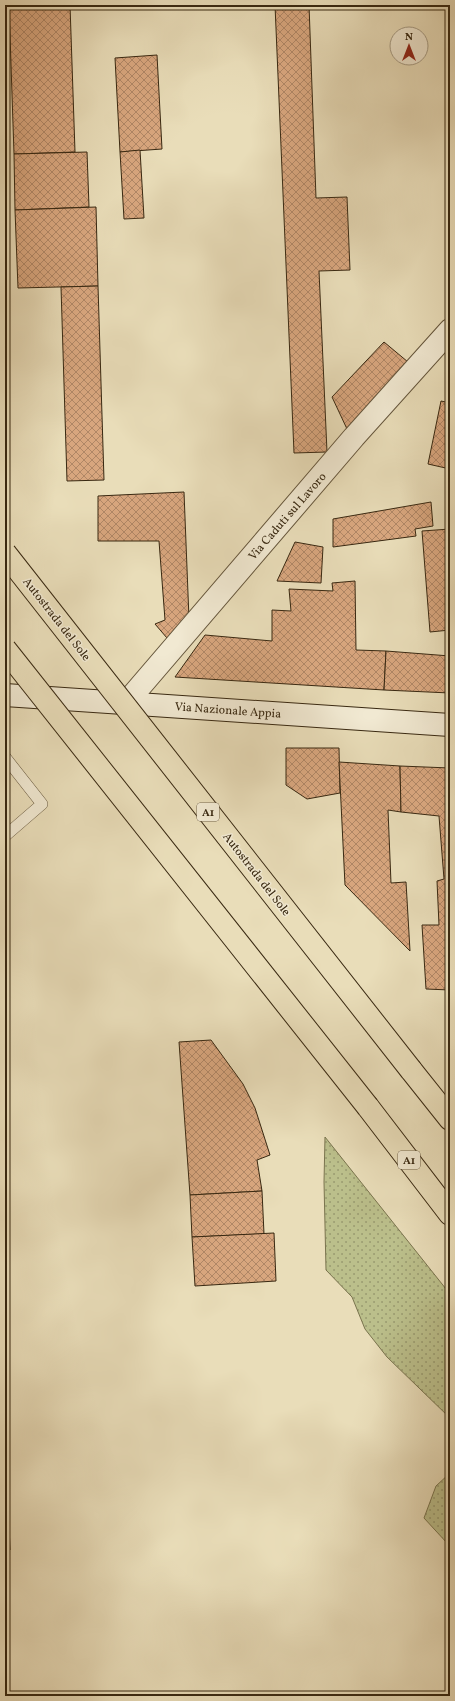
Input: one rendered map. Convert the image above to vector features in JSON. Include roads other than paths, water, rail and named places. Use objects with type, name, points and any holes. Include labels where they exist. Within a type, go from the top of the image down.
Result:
[{"type":"highway","name":"Autostrada del Sole","points":[[5,553],[450,1119]]},
{"type":"highway","name":"A1","points":[[5,649],[368,1107],[450,1214]]},
{"type":"street","name":"Via Caduti sul Lavoro","points":[[126,703],[354,437],[450,330]]},
{"type":"street","name":"Via Nazionale Appia","points":[[5,696],[450,725]]},
{"type":"lane","points":[[5,757],[42,804],[5,836]]}]
